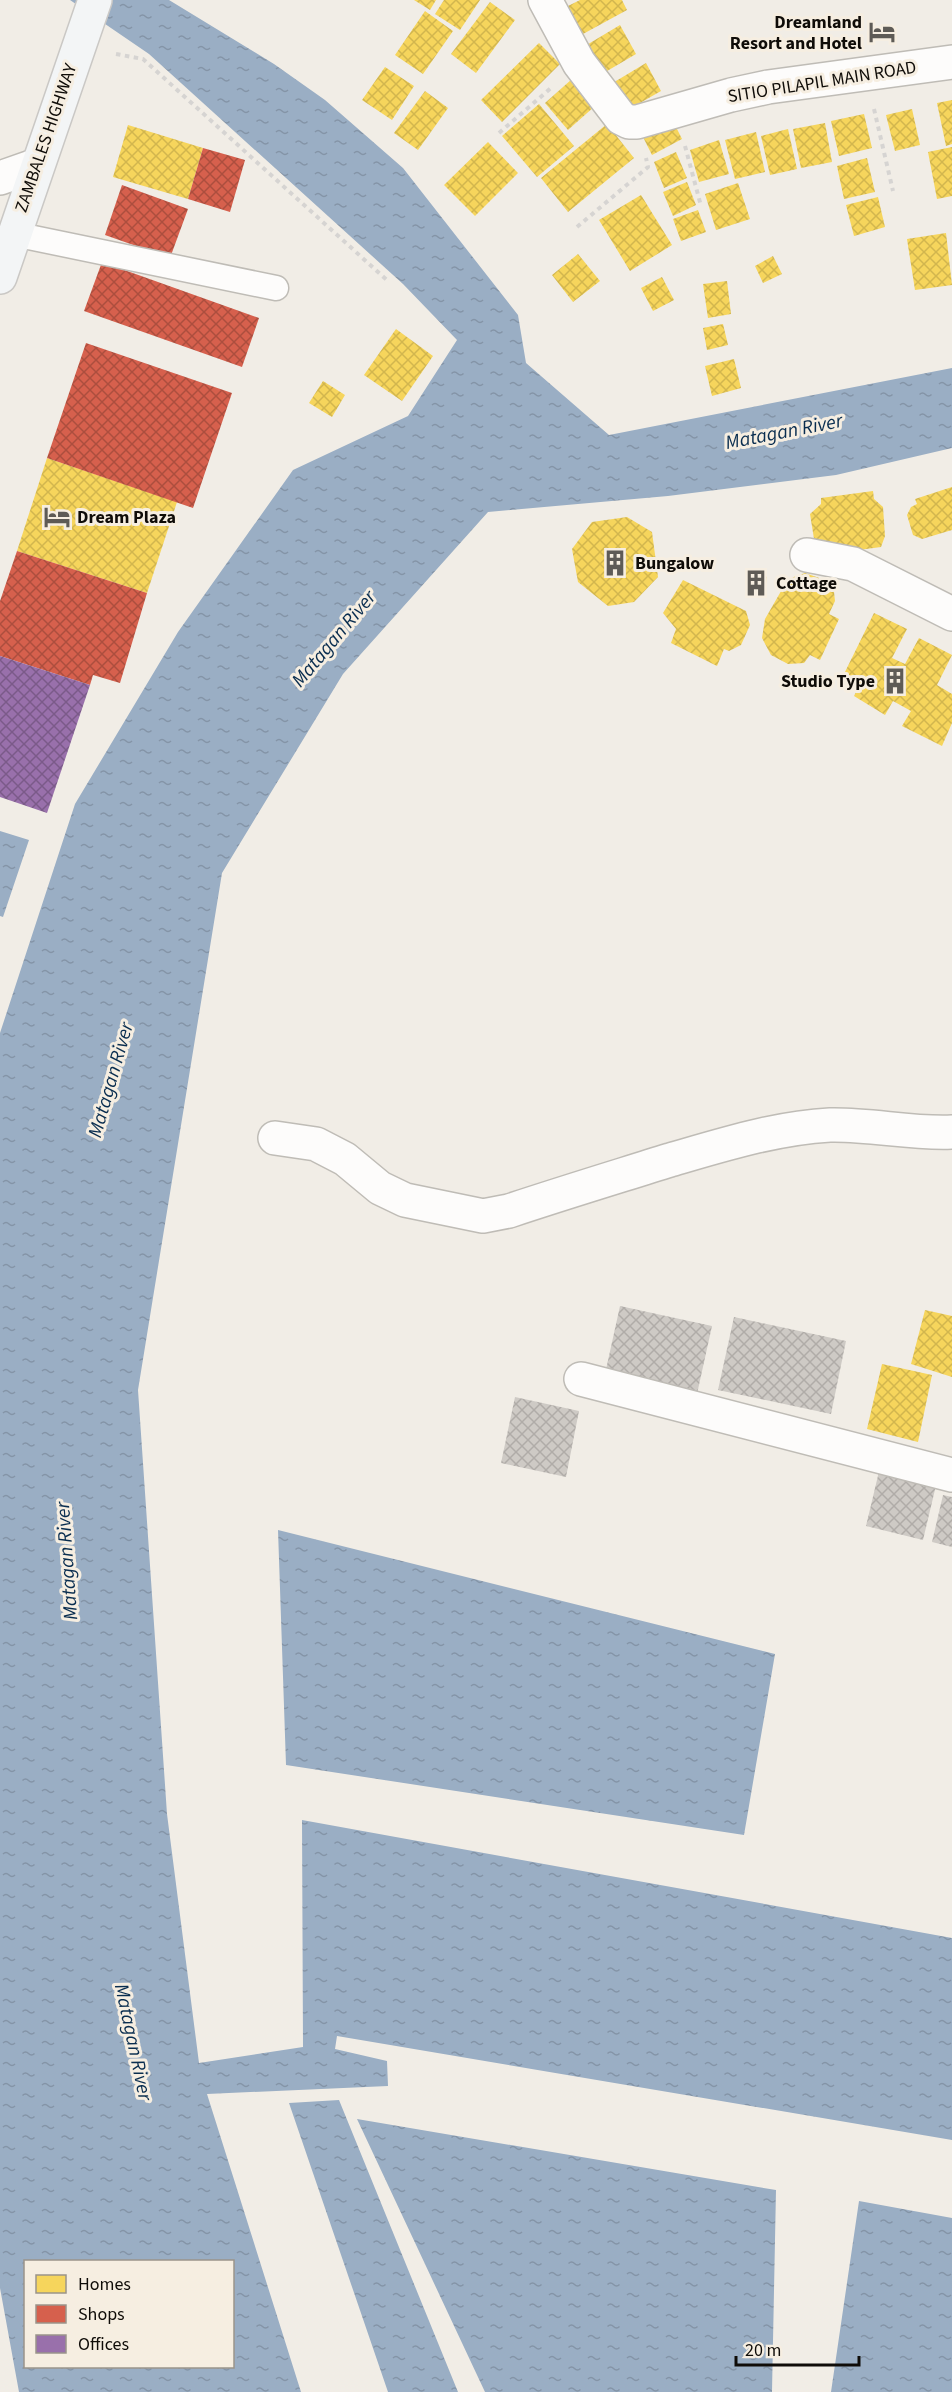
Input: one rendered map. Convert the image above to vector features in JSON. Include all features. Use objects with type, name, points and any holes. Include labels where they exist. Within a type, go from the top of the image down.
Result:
[{"type":"main road","name":"ZAMBALES HIGHWAY","points":[[0,277],[94,0]]},
{"type":"street","points":[[545,0],[579,63],[621,118],[629,122],[637,122]]},
{"type":"street","name":"SITIO PILAPIL MAIN ROAD","points":[[637,122],[768,87],[952,62]]},
{"type":"street","points":[[0,178],[37,165]]},
{"type":"street","points":[[807,555],[853,564],[952,614]]},
{"type":"street","points":[[275,1138],[315,1144],[345,1159],[380,1188],[405,1200],[483,1216],[509,1211],[707,1149],[780,1131],[830,1125],[871,1126],[930,1133],[952,1132]]},
{"type":"street","points":[[581,1379],[952,1475]]},
{"type":"lane","points":[[15,234],[276,288]]},
{"type":"path","points":[[77,48],[143,59],[389,282]]},
{"type":"path","points":[[499,133],[579,63]]},
{"type":"path","points":[[866,73],[893,191]]},
{"type":"path","points":[[675,110],[701,206]]},
{"type":"path","points":[[577,228],[648,167],[637,122]]},
{"type":"water","name":"Matagan River","points":[[70,0],[169,0],[274,64],[325,100],[403,168],[518,315],[526,363],[609,435],[952,368],[952,448],[836,475],[668,496],[488,512],[343,674],[222,873],[138,1390],[167,1814],[199,2063],[303,2047],[302,1820],[952,1938],[952,2140],[337,2036],[335,2049],[387,2061],[388,2086],[207,2094],[301,2392],[19,2392],[0,2288],[0,1033],[75,804],[178,632],[293,470],[408,416],[457,340],[403,284],[149,54]]},
{"type":"water","points":[[0,831],[29,840],[3,917],[0,916]]},
{"type":"water","points":[[278,1530],[775,1654],[744,1835],[286,1765]]},
{"type":"water","points":[[339,2100],[458,2392],[388,2392],[289,2103]]},
{"type":"water","points":[[357,2119],[776,2190],[772,2392],[485,2392]]},
{"type":"water","points":[[859,2201],[952,2218],[952,2392],[831,2392]]},
{"type":"building: Homes","points":[[414,0],[436,0],[430,10]]},
{"type":"building: Homes","points":[[444,0],[480,0],[460,30],[435,14]]},
{"type":"building: Homes","points":[[580,0],[622,0],[627,10],[583,34],[568,6]]},
{"type":"building: Homes","points":[[490,2],[515,20],[476,73],[451,54]]},
{"type":"building: Homes","points":[[425,11],[453,31],[423,74],[395,55]]},
{"type":"building: Homes","points":[[620,25],[636,54],[602,74],[585,46]]},
{"type":"building: Homes","points":[[539,43],[560,64],[502,122],[481,100]]},
{"type":"building: Homes","points":[[646,63],[661,91],[626,111],[611,84]]},
{"type":"building: Homes","points":[[385,67],[414,86],[392,120],[362,100]]},
{"type":"building: Homes","points":[[572,79],[595,106],[568,130],[545,103]]},
{"type":"building: Homes","points":[[425,91],[448,108],[418,150],[394,133]]},
{"type":"building: Homes","points":[[952,100],[952,144],[946,146],[937,103]]},
{"type":"building: Homes","points":[[539,104],[574,146],[537,177],[502,136]]},
{"type":"building: Homes","points":[[912,109],[920,145],[895,151],[886,115]]},
{"type":"building: Homes","points":[[864,114],[872,148],[839,156],[831,121]]},
{"type":"building: Homes","points":[[670,115],[682,139],[652,155],[640,131]]},
{"type":"building: Homes","points":[[825,123],[832,162],[801,168],[793,129]]},
{"type":"building: Homes","points":[[607,124],[634,158],[568,212],[541,178]]},
{"type":"building: Homes","points":[[128,125],[203,148],[188,199],[113,177]]},
{"type":"building: Homes","points":[[788,129],[797,169],[770,175],[761,136]]},
{"type":"building: Homes","points":[[756,132],[765,172],[735,179],[725,140]]},
{"type":"building: Homes","points":[[719,140],[729,174],[699,182],[690,150]]},
{"type":"building: Homes","points":[[488,142],[518,173],[475,216],[444,185]]},
{"type":"building: Homes","points":[[952,147],[952,196],[937,199],[928,152]]},
{"type":"building: Homes","points":[[676,152],[687,178],[664,188],[654,162]]},
{"type":"building: Homes","points":[[867,158],[875,192],[844,199],[837,166]]},
{"type":"building: Homes","points":[[687,182],[696,205],[673,216],[663,192]]},
{"type":"building: Homes","points":[[738,183],[750,219],[716,230],[705,194]]},
{"type":"building: Homes","points":[[641,195],[672,245],[630,271],[599,220]]},
{"type":"building: Homes","points":[[878,197],[885,227],[854,236],[846,205]]},
{"type":"building: Homes","points":[[698,210],[706,232],[681,241],[673,219]]},
{"type":"building: Homes","points":[[946,233],[952,285],[915,290],[907,239]]},
{"type":"building: Homes","points":[[578,254],[600,281],[573,302],[552,275]]},
{"type":"building: Homes","points":[[773,256],[782,274],[763,283],[755,266]]},
{"type":"building: Homes","points":[[662,277],[674,300],[653,311],[641,288]]},
{"type":"building: Homes","points":[[727,281],[731,314],[708,318],[703,284]]},
{"type":"building: Homes","points":[[723,324],[728,345],[707,350],[703,328]]},
{"type":"building: Homes","points":[[396,329],[433,356],[402,401],[364,375]]},
{"type":"building: Homes","points":[[734,359],[741,388],[712,396],[705,366]]},
{"type":"building: Homes","points":[[323,381],[345,395],[332,417],[309,403]]},
{"type":"building: Homes","points":[[47,458],[177,502],[147,593],[17,551]]},
{"type":"building: Homes","points":[[952,487],[952,530],[922,539],[913,535],[907,515],[911,507],[917,504],[915,499]]},
{"type":"building: Homes","points":[[873,491],[874,499],[883,507],[885,536],[881,547],[829,554],[815,545],[810,514],[821,504],[821,498]]},
{"type":"building: Homes","name":"Bungalow","points":[[627,517],[652,532],[658,577],[634,602],[608,606],[578,582],[572,549],[592,522]]},
{"type":"building: Homes","name":"Cottage","points":[[756,571],[767,577],[765,590],[755,595],[746,589],[746,575]]},
{"type":"building: Homes","points":[[805,573],[822,579],[834,592],[835,601],[829,614],[839,619],[820,660],[810,655],[804,663],[788,664],[771,655],[762,638],[765,619],[788,579]]},
{"type":"building: Homes","name":"Bungalow","points":[[683,580],[746,611],[750,625],[741,645],[729,651],[724,649],[717,666],[671,643],[676,629],[663,613]]},
{"type":"building: Homes","name":"Studio Type","points":[[874,613],[907,629],[892,658],[905,664],[919,638],[952,655],[937,685],[952,694],[952,723],[942,746],[902,726],[911,711],[893,701],[885,715],[854,696],[859,686],[843,676]]},
{"type":"building: Homes","points":[[925,1310],[952,1316],[952,1377],[911,1364]]},
{"type":"building: Homes","points":[[882,1364],[932,1375],[918,1442],[867,1429]]},
{"type":"building: Shops","points":[[203,148],[245,160],[230,212],[188,199]]},
{"type":"building: Shops","points":[[122,185],[188,209],[170,258],[105,235]]},
{"type":"building: Shops","points":[[102,262],[259,318],[242,367],[84,311]]},
{"type":"building: Shops","points":[[86,343],[232,393],[193,508],[47,458]]},
{"type":"building: Shops","points":[[17,551],[147,593],[120,683],[93,675],[90,685],[0,656],[0,601]]},
{"type":"building: Offices","points":[[0,656],[90,685],[47,813],[0,797]]},
{"type":"building: Other","points":[[620,1306],[712,1326],[697,1394],[605,1374]]},
{"type":"building: Other","points":[[734,1317],[846,1341],[831,1414],[718,1390]]},
{"type":"building: Other","points":[[515,1397],[579,1411],[566,1477],[501,1463]]},
{"type":"building: Other","points":[[881,1463],[938,1477],[923,1540],[866,1526]]},
{"type":"building: Other","points":[[943,1495],[952,1497],[952,1547],[932,1542]]},
{"type":"place","name":"Dreamland Resort and Hotel","points":[[882,32]]},
{"type":"place","name":"Dream Plaza","points":[[57,517]]},
{"type":"place","name":"Bungalow","points":[[615,563]]},
{"type":"place","name":"Cottage","points":[[756,583]]},
{"type":"place","name":"Studio Type","points":[[895,681]]}]
